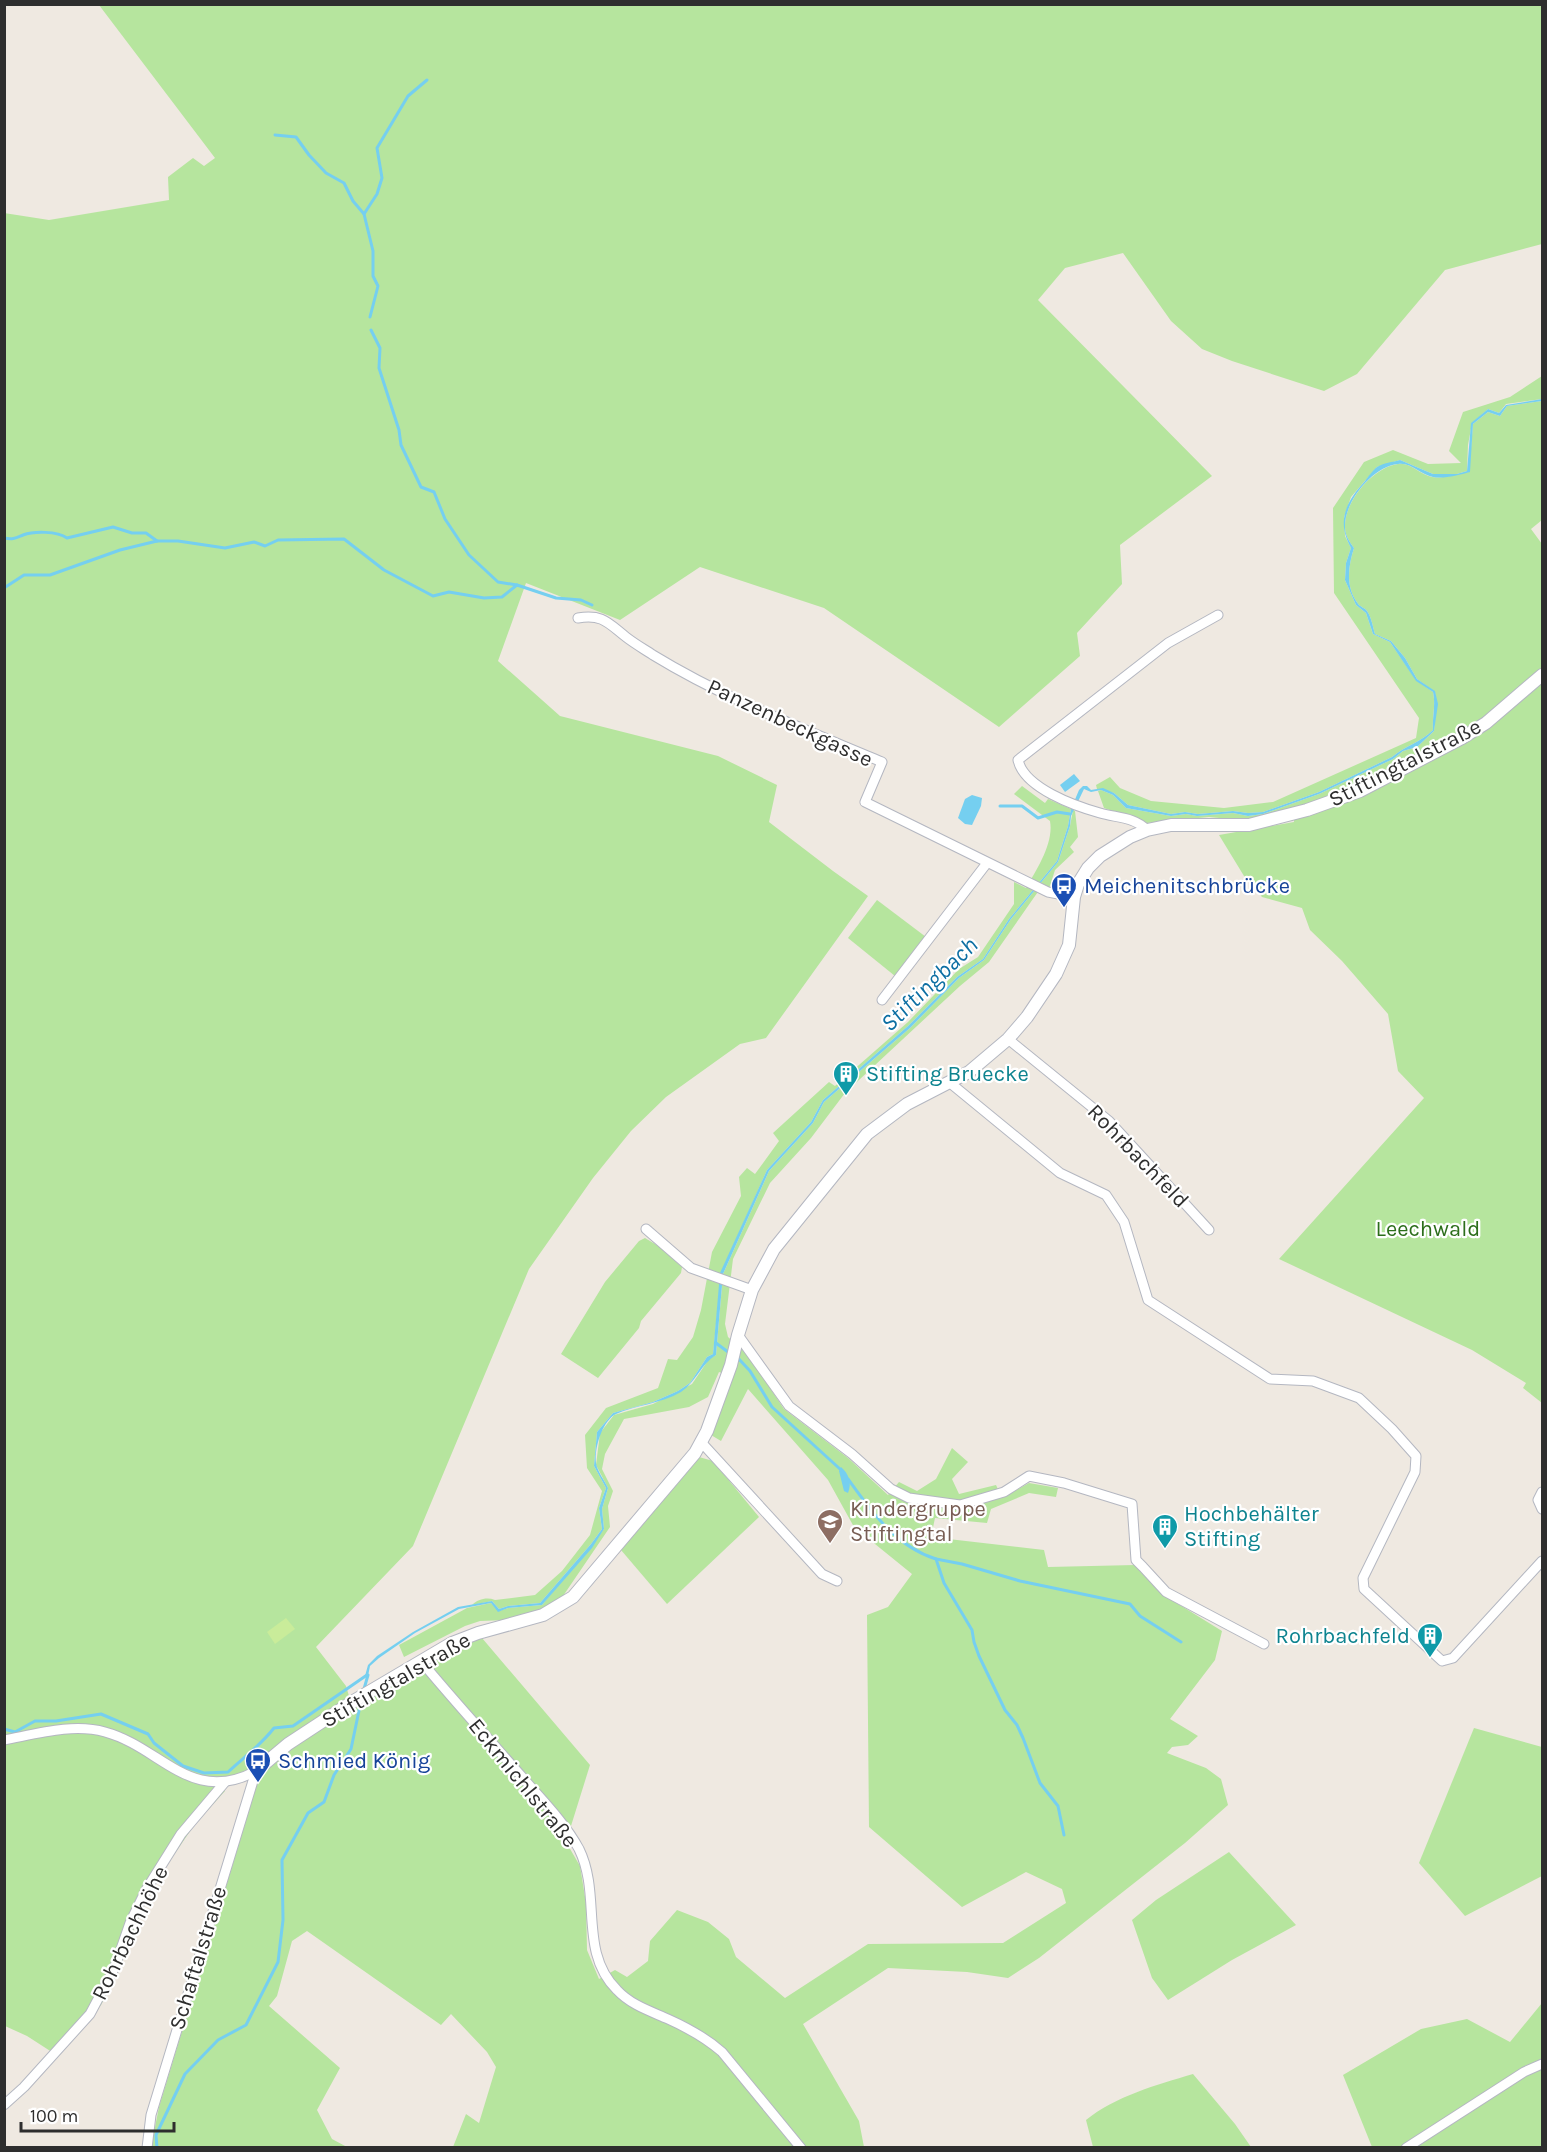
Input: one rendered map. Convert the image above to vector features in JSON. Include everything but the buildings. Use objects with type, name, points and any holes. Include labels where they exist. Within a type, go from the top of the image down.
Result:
[{"type":"street","points":[[1148,830],[1138,821],[1077,806],[1066,801],[1036,784],[1020,771],[1018,760],[1168,643],[1218,615]]},
{"type":"street","name":"Panzenbeckgasse","points":[[578,618],[594,616],[609,623],[627,638],[712,688],[882,762],[865,802],[1027,883],[1048,892],[1074,897]]},
{"type":"street","name":"Stiftingtalstraße","points":[[4,1740],[66,1729],[95,1730],[119,1736],[189,1777],[201,1781],[225,1782],[256,1771],[288,1744],[352,1702],[452,1643],[478,1633],[543,1615],[573,1597],[644,1511],[684,1467],[701,1442],[731,1365],[752,1290],[769,1257],[785,1234],[867,1134],[907,1104],[985,1060],[1027,1017],[1059,968],[1069,945],[1074,897],[1083,875],[1100,856],[1130,837],[1148,830],[1171,825],[1249,825],[1328,803],[1369,786],[1462,738],[1486,723],[1542,675]]},
{"type":"street","points":[[882,1000],[987,863]]},
{"type":"street","name":"Rohrbachfeld","points":[[1008,1039],[1109,1121],[1209,1230]]},
{"type":"street","points":[[949,1082],[1060,1173],[1106,1195],[1124,1222],[1148,1300],[1270,1379],[1313,1381],[1359,1398],[1392,1429],[1416,1456],[1415,1472],[1363,1578],[1364,1589],[1442,1660],[1453,1658],[1542,1561]]},
{"type":"street","points":[[646,1229],[691,1268],[752,1290]]},
{"type":"street","points":[[738,1335],[789,1406],[852,1454],[891,1489],[909,1498],[960,1505],[1004,1492],[1029,1476],[1132,1504],[1136,1560],[1166,1592],[1264,1644]]},
{"type":"street","points":[[701,1442],[822,1574],[837,1581]]},
{"type":"street","points":[[1542,1492],[1538,1500],[1542,1509]]},
{"type":"street","name":"Eckmichlstraße","points":[[421,1662],[543,1801],[578,1849],[588,1872],[594,1949],[607,1978],[629,2001],[692,2030],[715,2045],[801,2148]]},
{"type":"street","name":"Schaftalstraße","points":[[147,2148],[151,2115],[256,1771]]},
{"type":"street","name":"Rohrbachhöhe","points":[[4,2105],[24,2087],[90,2014],[114,1969],[130,1923],[146,1890],[181,1834],[225,1782]]},
{"type":"street","points":[[1406,2148],[1524,2072],[1542,2064]]},
{"type":"green space","points":[[99,5],[1542,5],[1542,244],[1445,270],[1357,374],[1324,391],[1202,349],[1171,321],[1123,253],[1065,268],[1038,300],[1212,476],[1120,545],[1122,584],[1077,633],[1080,656],[999,727],[824,608],[700,567],[620,620],[526,583],[498,661],[560,716],[718,756],[777,785],[769,822],[868,896],[766,1038],[740,1044],[666,1097],[631,1131],[593,1178],[529,1269],[413,1546],[316,1647],[346,1686],[349,1696],[287,1739],[322,1725],[333,1726],[333,1720],[447,1651],[482,1638],[590,1765],[566,1842],[580,1866],[586,1903],[587,1950],[599,1979],[615,1970],[627,1977],[648,1961],[650,1941],[677,1910],[708,1922],[729,1939],[736,1957],[785,1998],[868,1944],[1003,1943],[1066,1903],[1062,1889],[1026,1872],[962,1907],[869,1827],[867,1615],[888,1607],[912,1574],[854,1527],[828,1480],[748,1389],[721,1441],[711,1435],[733,1377],[719,1372],[708,1397],[689,1407],[624,1419],[605,1454],[602,1469],[613,1491],[608,1506],[610,1527],[563,1596],[543,1609],[507,1620],[480,1621],[465,1626],[404,1657],[399,1645],[467,1608],[491,1603],[499,1611],[542,1605],[604,1529],[602,1509],[608,1488],[596,1465],[600,1433],[614,1415],[653,1404],[692,1384],[709,1359],[716,1355],[723,1274],[769,1171],[813,1123],[824,1102],[910,1028],[959,978],[984,960],[1011,919],[1058,862],[1073,810],[1075,811],[1078,837],[1070,847],[1074,852],[1055,870],[1049,889],[1042,886],[989,962],[845,1093],[811,1138],[770,1183],[733,1259],[725,1324],[728,1337],[748,1355],[784,1409],[848,1458],[888,1495],[899,1482],[917,1491],[936,1479],[952,1448],[968,1462],[952,1479],[959,1494],[996,1485],[1002,1498],[1029,1483],[1058,1488],[1056,1497],[1029,1493],[991,1509],[987,1523],[935,1518],[931,1537],[1044,1550],[1048,1567],[1135,1565],[1162,1594],[1222,1631],[1215,1660],[1170,1719],[1198,1736],[1188,1745],[1172,1747],[1167,1753],[1206,1768],[1221,1779],[1228,1805],[1185,1843],[1039,1958],[1008,1978],[967,1972],[888,1968],[803,2024],[859,2121],[864,2147],[453,2147],[466,2114],[479,2123],[496,2067],[487,2052],[451,2014],[441,2025],[307,1931],[292,1941],[277,1996],[269,2006],[340,2068],[317,2110],[332,2139],[347,2147],[151,2147],[159,2107],[261,1771],[252,1767],[235,1776],[212,1778],[225,1791],[195,1824],[149,1891],[118,1971],[101,2005],[58,2056],[27,2036],[5,2026],[4,213],[49,220],[169,200],[168,177],[193,158],[204,166],[215,158]]},
{"type":"green space","points":[[1542,376],[1542,399],[1506,404],[1499,413],[1488,409],[1472,423],[1467,471],[1457,474],[1433,474],[1400,460],[1377,467],[1351,497],[1344,517],[1345,536],[1351,548],[1346,563],[1345,580],[1356,605],[1366,613],[1373,634],[1390,642],[1416,680],[1433,692],[1433,730],[1392,757],[1319,792],[1263,812],[1171,814],[1128,805],[1114,793],[1097,789],[1096,785],[1110,777],[1120,788],[1151,801],[1224,808],[1273,802],[1416,738],[1419,718],[1334,593],[1333,508],[1364,462],[1393,450],[1428,464],[1461,463],[1449,451],[1463,412],[1510,397]]},
{"type":"green space","name":"Leechwald","points":[[1542,401],[1542,520],[1531,529],[1542,544],[1542,1403],[1523,1388],[1526,1383],[1472,1350],[1279,1259],[1424,1098],[1398,1071],[1388,1014],[1342,961],[1310,930],[1302,908],[1262,897],[1244,876],[1219,835],[1294,822],[1294,809],[1250,821],[1209,817],[1147,823],[1104,808],[1098,791],[1113,795],[1126,808],[1171,816],[1263,814],[1319,794],[1393,759],[1403,751],[1417,747],[1434,731],[1435,692],[1417,679],[1405,658],[1391,641],[1375,634],[1368,613],[1359,605],[1351,592],[1349,577],[1354,548],[1345,527],[1349,507],[1370,479],[1379,472],[1398,464],[1436,477],[1469,472],[1473,424],[1488,412],[1500,416],[1507,406]]},
{"type":"green space","points":[[1022,786],[1045,803],[1048,799],[1071,809],[1057,861],[1009,919],[983,959],[957,977],[908,1026],[823,1100],[811,1122],[767,1170],[721,1273],[713,1354],[707,1357],[690,1383],[653,1402],[613,1413],[597,1432],[594,1466],[606,1488],[599,1508],[602,1529],[591,1544],[540,1603],[499,1609],[492,1601],[472,1605],[483,1599],[495,1600],[535,1595],[562,1571],[590,1535],[602,1491],[587,1468],[585,1435],[606,1408],[658,1388],[668,1359],[677,1360],[693,1337],[701,1310],[712,1252],[741,1196],[739,1177],[747,1168],[755,1174],[779,1141],[773,1133],[829,1082],[835,1086],[908,1022],[959,969],[978,957],[1014,904],[1014,882],[1026,888],[1044,856],[1051,829],[1050,821],[1014,794]]},
{"type":"green space","points":[[877,900],[926,937],[895,976],[848,938]]},
{"type":"green space","points":[[645,1238],[660,1247],[682,1267],[681,1273],[598,1378],[561,1354],[605,1282],[639,1241]]},
{"type":"green space","points":[[699,1457],[713,1461],[759,1517],[667,1604],[621,1550]]},
{"type":"green space","points":[[286,1618],[295,1629],[275,1644],[267,1632]]},
{"type":"green space","points":[[1474,1728],[1542,1747],[1542,1876],[1465,1916],[1419,1863]]},
{"type":"green space","points":[[1229,1852],[1296,1925],[1232,1960],[1168,2000],[1152,1978],[1132,1920],[1156,1900]]},
{"type":"green space","points":[[1542,2003],[1542,2147],[1372,2147],[1343,2075],[1421,2029],[1467,2019],[1510,2042]]},
{"type":"green space","points":[[1193,2074],[1251,2147],[1093,2147],[1086,2120],[1123,2098]]},
{"type":"water","points":[[1542,399],[1542,401],[1507,406],[1500,416],[1488,412],[1473,424],[1470,472],[1452,476],[1437,477],[1429,476],[1403,464],[1389,466],[1370,478],[1362,487],[1349,507],[1346,517],[1346,533],[1354,548],[1349,570],[1351,592],[1359,605],[1368,613],[1375,634],[1391,641],[1405,658],[1417,679],[1435,691],[1438,704],[1434,731],[1417,747],[1403,751],[1393,759],[1319,794],[1263,814],[1171,816],[1126,808],[1113,795],[1101,790],[1091,792],[1084,789],[1071,816],[1058,862],[1011,919],[984,960],[959,978],[910,1028],[824,1102],[813,1123],[769,1171],[723,1274],[716,1355],[706,1363],[691,1383],[681,1392],[665,1399],[636,1407],[653,1402],[690,1383],[707,1357],[713,1354],[720,1273],[767,1170],[811,1122],[823,1100],[908,1026],[957,977],[983,959],[1009,919],[1057,861],[1071,809],[1083,786],[1091,790],[1103,788],[1114,793],[1128,805],[1171,814],[1263,812],[1319,792],[1392,757],[1433,730],[1433,692],[1416,681],[1390,642],[1373,634],[1366,613],[1356,605],[1345,580],[1346,563],[1351,548],[1344,529],[1345,512],[1358,489],[1382,464],[1400,460],[1433,474],[1457,474],[1467,471],[1471,423],[1488,409],[1499,413],[1506,405]]},
{"type":"water","points":[[1074,774],[1080,781],[1065,792],[1060,785]]},
{"type":"water","points":[[972,795],[982,798],[981,806],[972,825],[965,824],[958,818],[965,799]]},
{"type":"water","points":[[631,1408],[611,1418],[603,1429],[598,1443],[596,1463],[608,1488],[602,1509],[604,1529],[592,1548],[542,1605],[508,1608],[498,1612],[491,1603],[459,1609],[415,1633],[379,1658],[370,1666],[368,1676],[365,1676],[368,1665],[377,1656],[413,1632],[458,1607],[492,1601],[499,1609],[540,1603],[602,1529],[599,1508],[606,1488],[594,1466],[597,1432],[613,1413]]},
{"type":"water","points":[[841,1467],[849,1479],[848,1493],[844,1491],[839,1471]]},
{"type":"waterway","points":[[364,214],[377,194],[382,178],[377,148],[408,96],[427,80]]},
{"type":"waterway","points":[[275,135],[296,137],[326,173],[344,183],[353,201],[364,214],[373,251],[373,276],[378,286],[370,317]]},
{"type":"waterway","points":[[371,330],[380,348],[379,368],[399,430],[401,445],[421,487],[434,492],[445,519],[469,555],[498,582],[517,585]]},
{"type":"waterway","points":[[4,538],[12,539],[39,532],[57,534],[67,538],[113,527],[132,533],[146,533],[157,541]]},
{"type":"waterway","points":[[4,588],[24,575],[50,575],[120,550],[157,541],[178,541],[225,548],[254,542],[265,546],[278,540],[344,539],[384,570],[433,596],[449,592],[484,598],[502,597],[517,585],[556,598],[581,600],[592,605]]},
{"type":"waterway","points":[[1000,806],[1022,806],[1038,818],[1057,812],[1070,814]]},
{"type":"waterway","points":[[716,1343],[728,1352]]},
{"type":"waterway","points":[[738,1358],[750,1371],[772,1407],[840,1469]]},
{"type":"waterway","points":[[848,1479],[896,1537],[908,1546],[936,1559],[944,1583],[972,1630],[979,1656],[1005,1710],[1017,1725],[1040,1783],[1058,1806],[1064,1835]]},
{"type":"waterway","points":[[936,1559],[1020,1581],[1130,1604],[1140,1616],[1181,1642]]},
{"type":"waterway","points":[[4,1729],[15,1732],[35,1721],[56,1721],[101,1714],[148,1734],[154,1743],[183,1766],[204,1773],[228,1772],[274,1728],[293,1726],[367,1675]]},
{"type":"waterway","points":[[364,1689],[368,1675]]},
{"type":"waterway","points":[[157,2148],[156,2135],[185,2074],[218,2040],[246,2025],[278,1962],[283,1920],[282,1860],[308,1813],[324,1802],[334,1775],[351,1749],[361,1701]]},
{"type":"place","name":"Meichenitschbrücke","points":[[1064,909]]},
{"type":"place","name":"Stifting Bruecke","points":[[846,1097]]},
{"type":"place","name":"Kindergruppe Stiftingtal","points":[[830,1545]]},
{"type":"place","name":"Hochbehälter Stifting","points":[[1165,1550]]},
{"type":"place","name":"Rohrbachfeld","points":[[1430,1659]]},
{"type":"place","name":"Schmied König","points":[[258,1784]]},
{"type":"water label","name":"Stiftingbach","points":[[929,984]]}]
